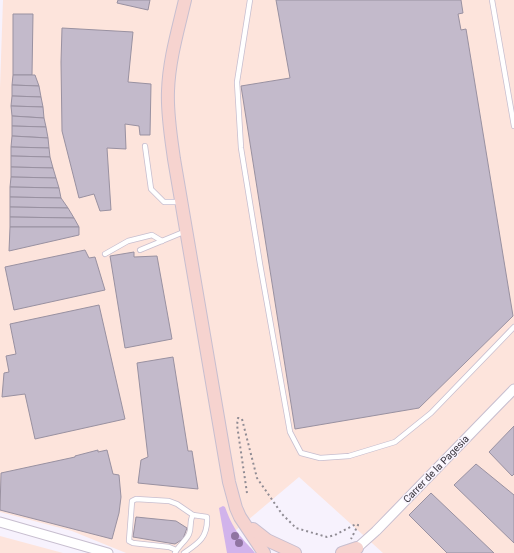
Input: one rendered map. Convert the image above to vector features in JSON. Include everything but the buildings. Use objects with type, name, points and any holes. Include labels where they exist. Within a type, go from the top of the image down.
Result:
[{"type":"main road","points":[[185,0],[171,58],[168,92],[169,119],[181,202],[229,482],[240,517],[264,553]]},
{"type":"main road","points":[[245,523],[267,540],[295,553]]},
{"type":"main road","points":[[342,553],[356,550]]},
{"type":"street","name":"Carrer de la Pagesia","points":[[356,550],[514,389]]},
{"type":"street","points":[[0,522],[108,553]]},
{"type":"lane","points":[[250,0],[237,82],[241,148],[261,272],[290,432],[300,453],[320,458],[349,456],[395,442],[431,413],[514,327]]},
{"type":"lane","points":[[492,0],[514,126]]},
{"type":"lane","points":[[145,146],[151,189],[164,202],[181,202]]},
{"type":"lane","points":[[140,250],[186,231]]},
{"type":"lane","points":[[105,254],[128,241],[152,235],[162,241]]},
{"type":"lane","points":[[184,553],[197,544],[205,535],[208,525],[208,517],[193,515],[177,504],[169,501],[136,499],[132,501],[129,541],[133,543],[169,547],[175,552],[188,537],[190,531],[190,520],[193,515]]},
{"type":"path","points":[[247,493],[237,425],[238,418],[242,419],[257,478],[285,518],[296,528],[327,537],[335,536],[356,524],[358,525],[350,538],[356,550]]},
{"type":"shaded area","points":[[3,0],[514,0],[514,553],[383,553],[299,477],[229,536],[232,553],[126,553],[72,531],[0,512],[0,88]]},
{"type":"shaded area","points":[[223,506],[225,507],[237,531],[255,553],[227,553],[219,508]]},
{"type":"shaded area","points":[[0,536],[63,553],[0,553]]}]
